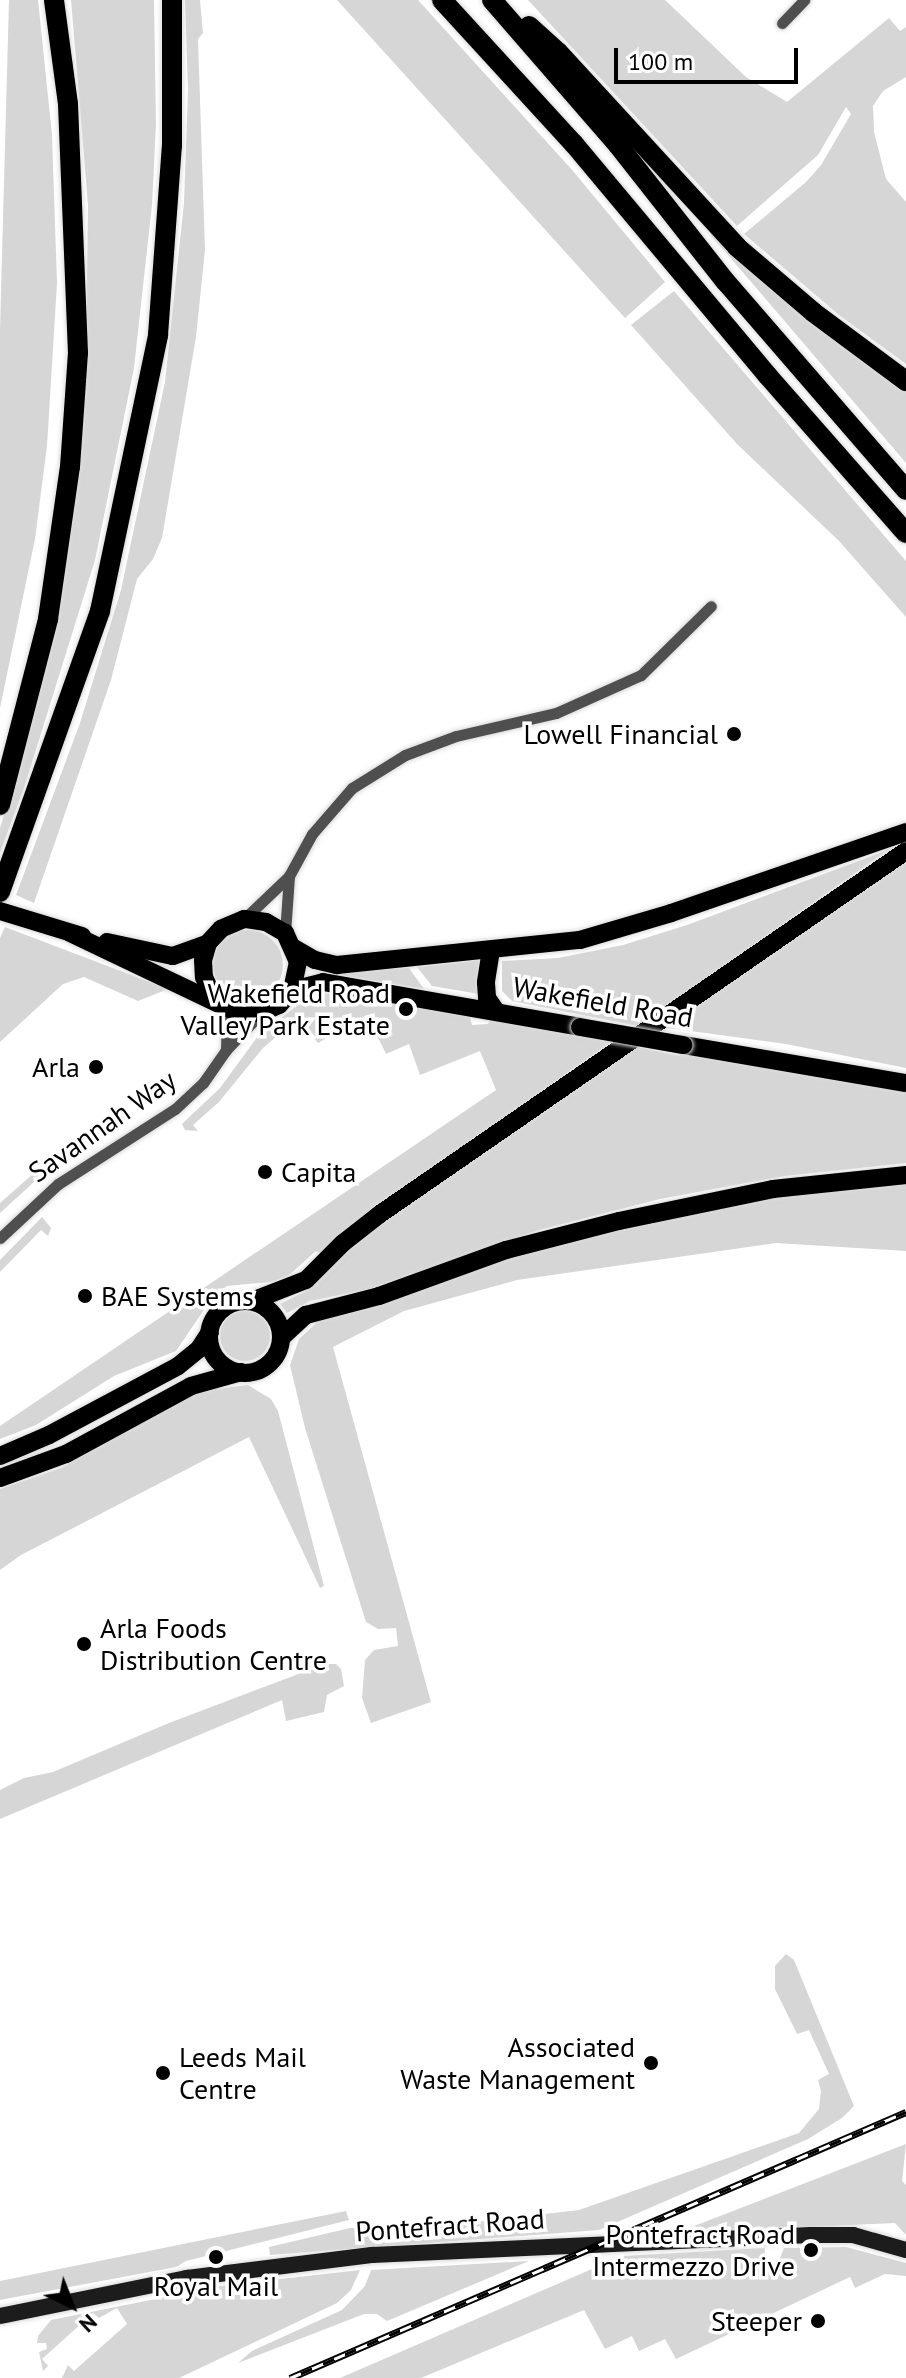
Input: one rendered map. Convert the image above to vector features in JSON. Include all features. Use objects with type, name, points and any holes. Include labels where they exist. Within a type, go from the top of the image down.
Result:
[{"type":"highway","points":[[0,805],[48,619],[70,467],[78,353],[68,104],[54,0]]},
{"type":"highway","points":[[0,892],[100,611],[158,335],[172,145],[172,0]]},
{"type":"highway","points":[[442,0],[574,144],[768,376],[906,533]]},
{"type":"highway","points":[[492,0],[618,145],[726,282],[906,490]]},
{"type":"highway","points":[[500,0],[558,52],[737,247],[813,312],[906,381]]},
{"type":"main road","points":[[225,1007],[211,993],[204,977],[203,960],[208,943],[221,929],[244,919],[266,922],[315,960],[337,965],[580,940],[671,913],[906,832]]},
{"type":"main road","points":[[0,1456],[49,1435],[178,1366],[199,1349],[220,1311],[240,1301],[252,1301],[306,1280],[343,1243],[380,1214],[906,851]]},
{"type":"main road","points":[[0,911],[70,933],[173,956],[208,943]]},
{"type":"main road","points":[[70,933],[225,1007],[241,1013],[261,1013]]},
{"type":"main road","points":[[289,941],[298,962],[292,990]]},
{"type":"main road","points":[[491,950],[487,998],[496,1011]]},
{"type":"main road","name":"Wakefield Road","points":[[261,1013],[279,1005],[292,990],[323,982],[906,1083]]},
{"type":"main road","points":[[281,1338],[293,1324],[321,1309],[379,1296],[506,1250],[619,1221],[773,1189],[906,1175]]},
{"type":"main road","points":[[0,1478],[66,1454],[191,1386],[266,1366],[279,1349],[281,1338],[274,1314],[252,1301]]},
{"type":"main road","points":[[210,1332],[210,1343],[221,1363],[241,1372]]},
{"type":"main road","name":"Pontefract Road","points":[[0,2316],[187,2278],[372,2255],[811,2235],[853,2235],[906,2250]]},
{"type":"street","points":[[782,23],[804,0]]},
{"type":"street","points":[[244,919],[289,876],[312,834],[352,788],[405,755],[456,736],[556,713],[641,675],[711,606]]},
{"type":"street","points":[[289,876],[289,941]]},
{"type":"street","points":[[225,1007],[226,1050]]},
{"type":"street","name":"Savannah Way","points":[[0,1238],[58,1184],[175,1109],[203,1083],[226,1050],[261,1013]]},
{"type":"shaded area","points":[[9,0],[38,0],[52,135],[57,283],[47,446],[35,539],[0,708],[0,329]]},
{"type":"shaded area","points":[[71,0],[154,0],[156,124],[152,205],[134,368],[95,560],[25,785],[0,853],[0,828],[14,781],[86,353],[88,205]]},
{"type":"shaded area","points":[[185,0],[200,0],[203,33],[198,39],[205,250],[196,337],[162,538],[153,559],[137,579],[111,680],[34,903],[16,895],[80,723],[121,590],[165,382],[184,203],[188,90]]},
{"type":"shaded area","points":[[337,0],[418,0],[573,171],[665,282],[625,318]]},
{"type":"shaded area","points":[[528,0],[665,0],[746,77],[787,102],[889,18],[900,31],[906,27],[906,77],[883,91],[873,106],[874,132],[886,179],[906,202],[906,364],[839,315],[744,234],[806,182],[821,165],[851,114],[846,107],[818,155],[737,226]]},
{"type":"shaded area","points":[[713,232],[906,392],[906,463],[711,235]]},
{"type":"shaded area","points":[[674,291],[906,561],[906,617],[839,541],[737,444],[631,325]]},
{"type":"shaded area","points":[[888,850],[638,1026],[512,1001],[502,991],[502,961],[558,958],[623,945],[687,925]]},
{"type":"shaded area","points":[[906,860],[906,1068],[786,1044],[661,1027]]},
{"type":"shaded area","points":[[5,927],[168,989],[138,1001],[84,977],[63,984],[0,1042],[0,938]]},
{"type":"shaded area","points":[[248,930],[273,940],[283,965],[273,990],[248,1000],[223,990],[213,965],[223,940]]},
{"type":"shaded area","points":[[481,960],[479,994],[432,986],[417,967]]},
{"type":"shaded area","points":[[409,968],[424,989],[340,975],[340,971]]},
{"type":"shaded area","points":[[322,993],[469,1013],[472,1025],[488,1024],[491,1018],[611,1042],[365,1215],[321,1254],[316,1251],[288,1276],[271,1282],[227,1286],[214,1295],[176,1351],[114,1376],[36,1425],[0,1439],[0,1426],[496,1090],[480,1051],[420,1075],[409,1044],[386,1054],[367,1015],[318,1043],[298,1018],[263,1048],[219,1102],[193,1125],[198,1131],[185,1130],[182,1124],[220,1088],[258,1036],[308,997]]},
{"type":"shaded area","points":[[632,1046],[680,1056],[682,1051],[906,1091],[906,1163],[785,1176],[660,1199],[539,1230],[369,1289],[310,1301],[287,1313],[280,1304],[306,1291],[360,1238]]},
{"type":"shaded area","points":[[42,1166],[46,1171],[0,1213],[0,1203]]},
{"type":"shaded area","points":[[906,1183],[906,1251],[776,1243],[517,1280],[404,1311],[333,1347],[431,1702],[371,1723],[362,1698],[365,1660],[374,1650],[398,1646],[396,1628],[378,1629],[366,1622],[305,1428],[290,1365],[299,1339],[319,1320],[550,1244],[734,1203],[845,1187]]},
{"type":"shaded area","points":[[42,1217],[51,1228],[48,1236],[41,1230],[0,1272],[0,1260]]},
{"type":"shaded area","points":[[245,1311],[263,1318],[270,1336],[263,1354],[245,1361],[227,1354],[220,1336],[227,1318]]},
{"type":"shaded area","points":[[248,1385],[271,1399],[278,1411],[324,1586],[320,1588],[249,1437],[21,1555],[0,1570],[0,1489],[61,1468],[198,1391]]},
{"type":"shaded area","points":[[325,1664],[336,1664],[341,1669],[344,1686],[327,1695],[324,1712],[286,1721],[282,1700],[0,1819],[0,1790],[24,1778],[53,1772],[169,1723]]},
{"type":"shaded area","points":[[786,1954],[794,1960],[854,2106],[842,2118],[808,2139],[599,2230],[270,2255],[269,2247],[350,2228],[458,2224],[579,2210],[799,2133],[819,2109],[821,2091],[818,2080],[829,2074],[809,2030],[797,2034],[775,1989],[775,1966]]},
{"type":"shaded area","points":[[906,2144],[902,2181],[906,2185],[906,2235],[895,2223],[676,2233]]},
{"type":"shaded area","points":[[346,2211],[349,2220],[186,2261],[176,2267],[0,2300],[0,2281]]},
{"type":"shaded area","points":[[846,2247],[906,2263],[906,2276],[885,2274],[855,2288],[850,2277],[676,2359],[665,2339],[639,2351],[632,2336],[605,2349],[584,2310],[421,2378],[340,2378],[622,2256],[765,2248],[764,2262],[778,2263],[784,2248]]},
{"type":"shaded area","points":[[529,2261],[387,2321],[377,2314],[364,2314],[238,2363],[252,2351],[342,2310],[365,2286],[371,2270]]},
{"type":"shaded area","points":[[360,2270],[351,2290],[337,2303],[179,2378],[62,2378],[68,2365],[74,2371],[127,2324],[117,2308],[99,2318],[93,2313],[42,2359],[48,2366],[43,2371],[39,2352],[47,2349],[46,2343],[37,2343],[38,2336],[51,2320],[220,2286]]},
{"type":"railway","points":[[290,2378],[906,2112]]},
{"type":"place","name":"Lowell Financial","points":[[734,734]]},
{"type":"place","name":"Wakefield Road Valley Park Estate","points":[[406,1009]]},
{"type":"place","name":"Arla","points":[[96,1067]]},
{"type":"place","name":"Capita","points":[[265,1172]]},
{"type":"place","name":"BAE Systems","points":[[85,1296]]},
{"type":"place","name":"Arla Foods Distribution Centre","points":[[84,1644]]},
{"type":"place","name":"Associated Waste Management","points":[[651,2063]]},
{"type":"place","name":"Leeds Mail Centre","points":[[163,2073]]},
{"type":"place","name":"Pontefract Road Intermezzo Drive","points":[[811,2250]]},
{"type":"place","name":"Royal Mail","points":[[216,2257]]},
{"type":"place","name":"Steeper","points":[[818,2321]]}]
